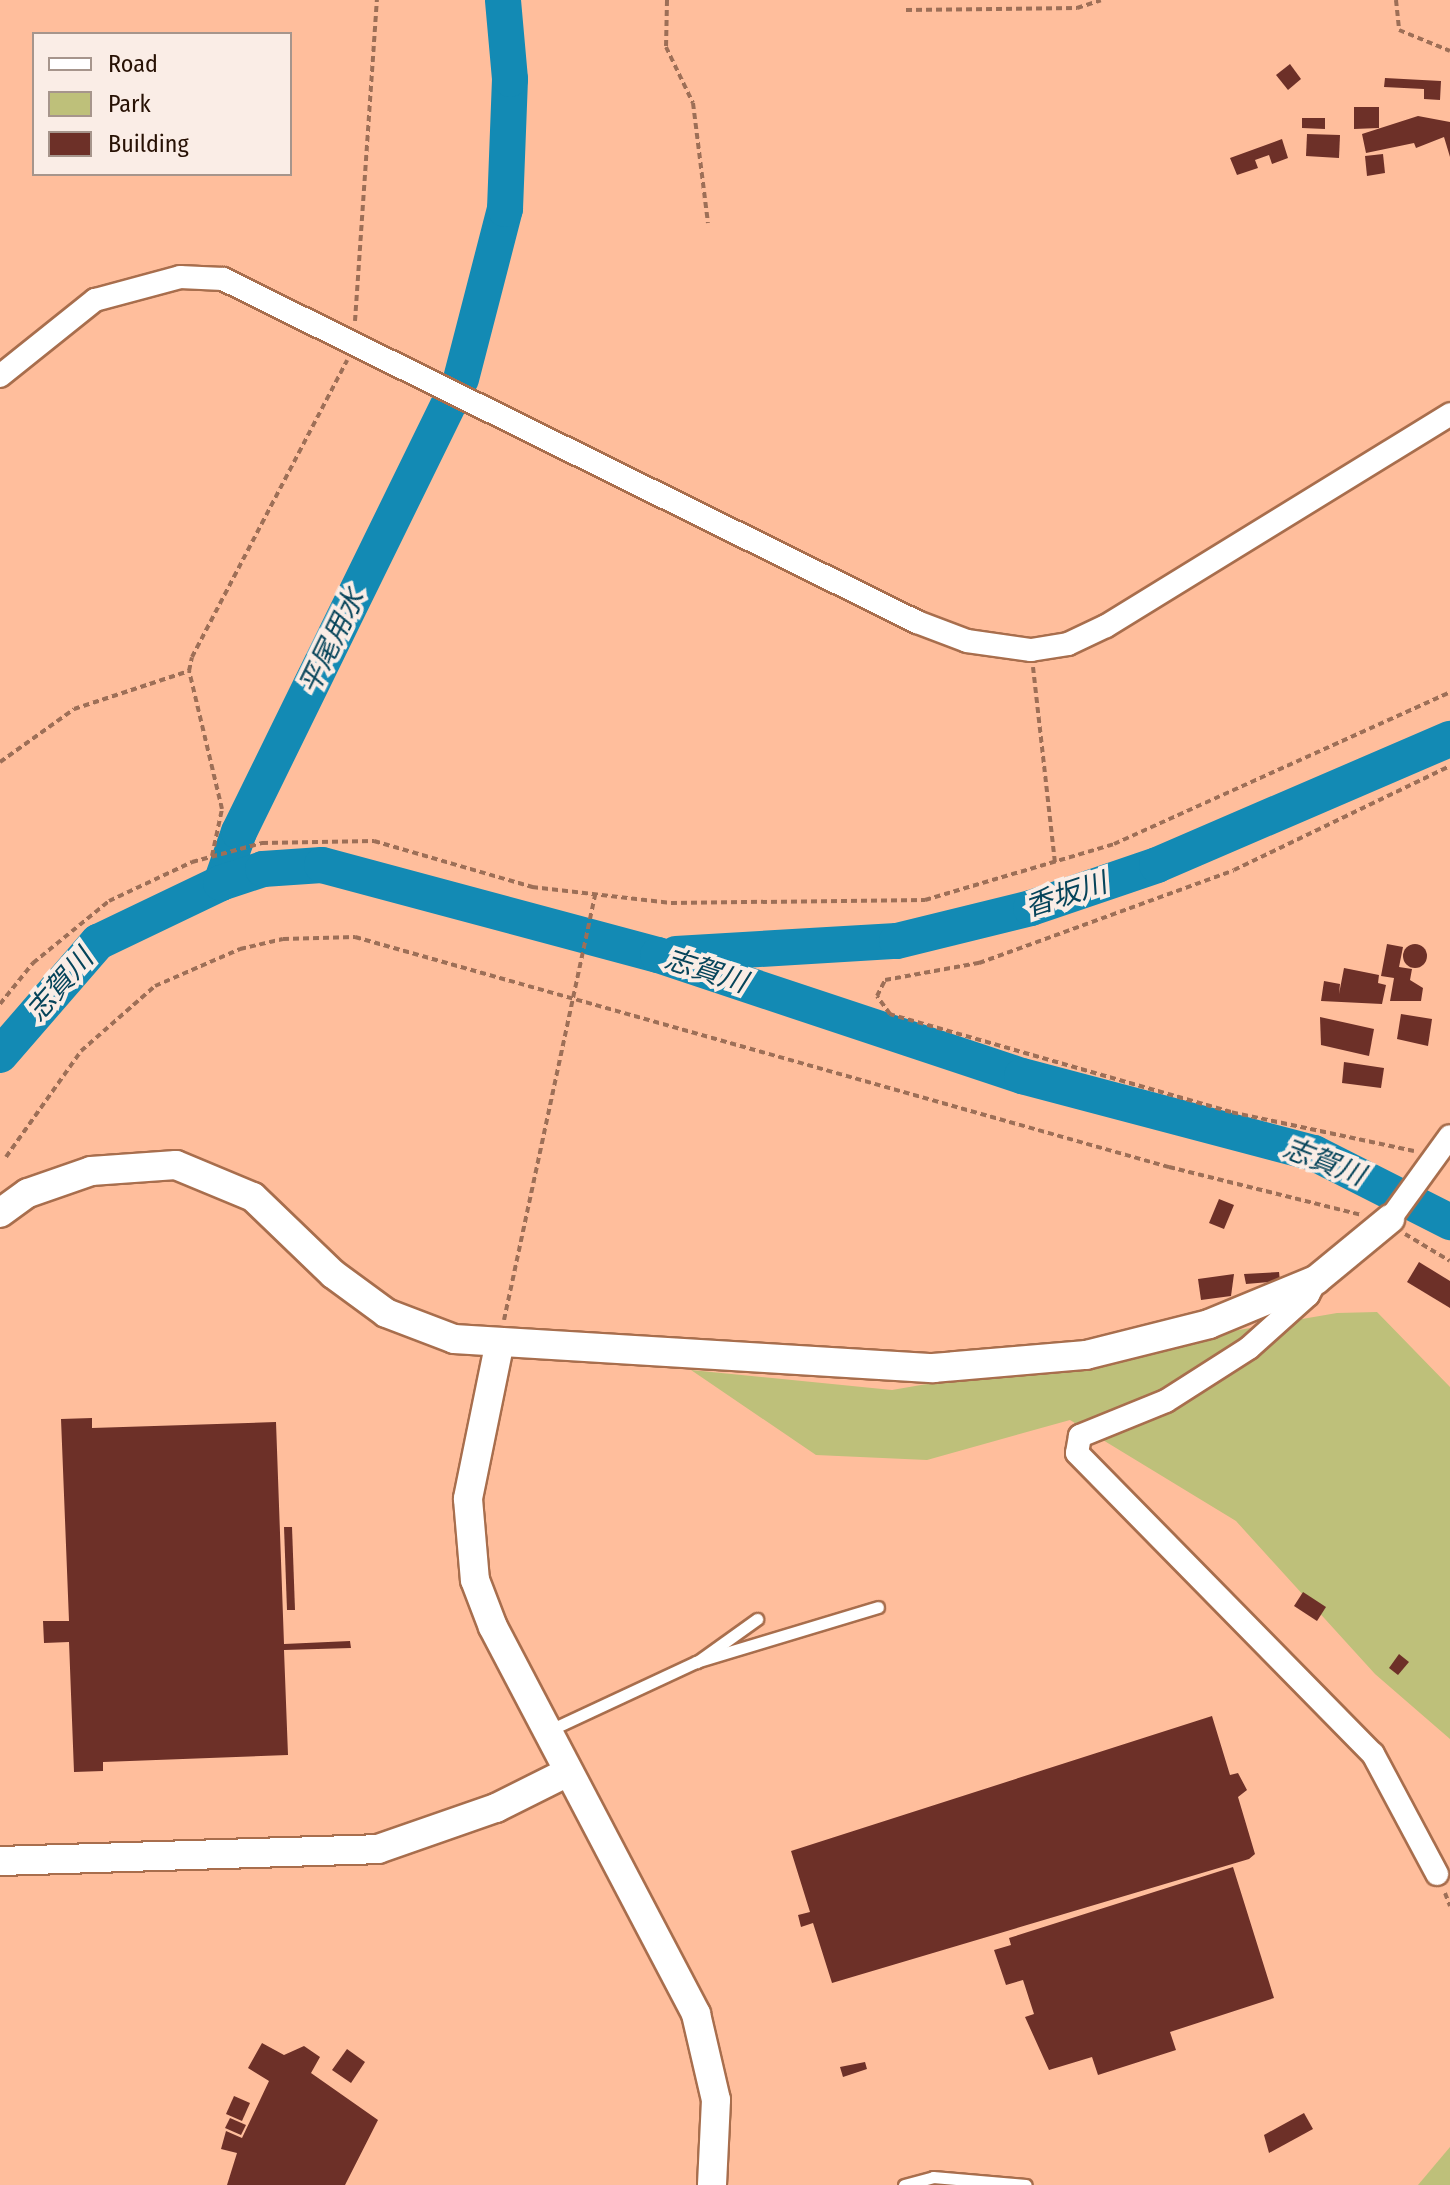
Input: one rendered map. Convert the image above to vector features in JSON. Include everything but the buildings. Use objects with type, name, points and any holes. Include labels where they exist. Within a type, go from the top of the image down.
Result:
[{"type":"street","points":[[0,376],[95,300],[180,277],[223,279],[917,622],[967,641],[1031,650],[1068,644],[1106,626],[1450,414]]},
{"type":"street","points":[[0,1213],[28,1193],[91,1171],[143,1164],[196,1170],[274,1212],[333,1274],[386,1313],[454,1339],[499,1346],[933,1368],[1001,1366],[1128,1346],[1244,1312],[1316,1280],[1387,1222],[1450,1136]]},
{"type":"street","points":[[1316,1280],[1308,1295],[1249,1348],[1166,1401],[1080,1436],[1077,1453],[1373,1754],[1437,1874]]},
{"type":"street","points":[[499,1346],[472,1459],[471,1559],[493,1627],[696,2014],[716,2100],[712,2185]]},
{"type":"street","points":[[0,1861],[84,1853],[311,1855],[378,1849],[458,1824],[568,1772]]},
{"type":"lane","points":[[547,1731],[696,1662],[878,1607]]},
{"type":"lane","points":[[696,1662],[757,1619]]},
{"type":"lane","points":[[904,2185],[933,2177],[1026,2185]]},
{"type":"path","points":[[667,0],[666,47],[693,103],[708,223]]},
{"type":"path","points":[[906,10],[1077,8],[1101,0]]},
{"type":"path","points":[[1396,0],[1399,30],[1450,51]]},
{"type":"path","points":[[1031,650],[1055,863]]},
{"type":"path","points":[[0,762],[74,709],[189,671],[221,798],[220,835],[211,856]]},
{"type":"path","points":[[0,1004],[83,919],[133,887],[237,849],[317,837],[374,841],[532,887],[595,895],[755,906],[925,900],[1055,863],[1173,819],[1450,692]]},
{"type":"path","points":[[1430,1161],[1231,1112],[890,1014],[879,1007],[877,996],[885,980],[979,963],[1234,870],[1450,766]]},
{"type":"path","points":[[499,1346],[595,895]]},
{"type":"path","points":[[6,1157],[81,1051],[131,1001],[182,971],[240,949],[355,937],[1387,1222],[1450,1261]]},
{"type":"green space","points":[[1377,1312],[1450,1387],[1450,1739],[1375,1674],[1236,1521],[1070,1420],[927,1460],[816,1455],[691,1370],[892,1390],[1337,1313]]},
{"type":"green space","points":[[1450,2147],[1450,2185],[1418,2185]]},
{"type":"waterway","name":"平尾用水","points":[[461,379],[505,209],[510,79],[503,0]]},
{"type":"waterway","name":"平尾用水","points":[[221,883],[239,832],[449,403]]},
{"type":"waterway","name":"香坂川","points":[[676,954],[897,941],[1031,908],[1157,865],[1450,739]]},
{"type":"waterway","name":"志賀川","points":[[0,1055],[98,942],[221,883],[263,869],[322,865],[658,955],[1022,1076],[1314,1153],[1450,1222]]}]
